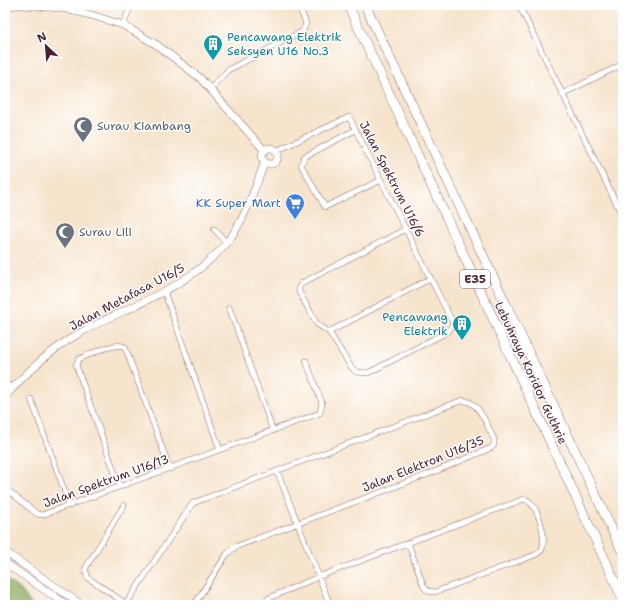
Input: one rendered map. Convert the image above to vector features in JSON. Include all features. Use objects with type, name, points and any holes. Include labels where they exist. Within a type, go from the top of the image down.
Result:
[{"type":"highway","name":"Lebuhraya Koridor Guthrie","points":[[348,5],[623,599]]},
{"type":"highway","name":"Lebuhraya Koridor Guthrie","points":[[365,5],[623,553]]},
{"type":"street","points":[[5,6],[19,5]]},
{"type":"street","points":[[24,5],[62,8],[123,25],[157,45],[200,78],[265,151]]},
{"type":"street","points":[[123,25],[132,5]]},
{"type":"street","points":[[210,89],[228,70],[303,30],[306,23],[298,5]]},
{"type":"street","points":[[519,5],[623,217]]},
{"type":"street","points":[[562,94],[623,64]]},
{"type":"street","name":"Jalan Spektrum U16/6","points":[[276,151],[349,117],[453,322],[450,331],[368,373],[356,372],[351,367],[329,332]]},
{"type":"street","points":[[356,130],[304,157],[301,165],[311,186],[323,205],[328,207],[381,180]]},
{"type":"street","points":[[271,148],[276,151],[278,156],[276,162],[270,164],[265,162],[263,156],[265,151],[271,148]]},
{"type":"street","name":"Jalan Metafasa U16/5","points":[[5,397],[29,371],[66,341],[190,278],[209,262],[226,242],[243,218],[265,162]]},
{"type":"street","points":[[214,229],[226,242]]},
{"type":"street","points":[[406,229],[302,283],[299,287],[299,292],[317,324],[329,332],[431,278]]},
{"type":"street","points":[[164,292],[220,450]]},
{"type":"street","points":[[229,307],[273,431]]},
{"type":"street","points":[[120,487],[76,365],[79,359],[99,351],[119,344],[125,347],[170,469]]},
{"type":"street","name":"Jalan Spektrum U16/13","points":[[5,488],[37,514],[42,515],[320,413],[322,403],[306,361]]},
{"type":"street","points":[[5,384],[12,389]]},
{"type":"street","points":[[31,399],[70,506]]},
{"type":"street","name":"Jalan Elektron U16/35","points":[[277,471],[465,400],[474,405],[494,439],[494,445],[488,450],[297,523]]},
{"type":"street","points":[[124,505],[85,565],[85,571],[88,578],[127,604],[193,503],[277,471],[330,605]]},
{"type":"street","points":[[263,605],[269,598],[318,577],[524,499],[531,502],[539,514],[543,545],[542,550],[535,555],[435,592],[428,591],[424,587],[408,543]]},
{"type":"street","points":[[194,605],[230,550],[297,523]]},
{"type":"street","points":[[5,552],[82,605]]},
{"type":"street","points":[[5,563],[67,605]]},
{"type":"green space","points":[[5,579],[21,590],[32,605],[5,605]]},
{"type":"place","name":"Pencawang Elektrik Seksyen U16 No.3","points":[[213,61]]},
{"type":"place","name":"Surau Kiambang","points":[[83,143]]},
{"type":"place","name":"KK Super Mart","points":[[295,220]]},
{"type":"place","name":"Surau Lili","points":[[65,249]]},
{"type":"place","name":"Pencawang Elektrik","points":[[462,341]]}]
